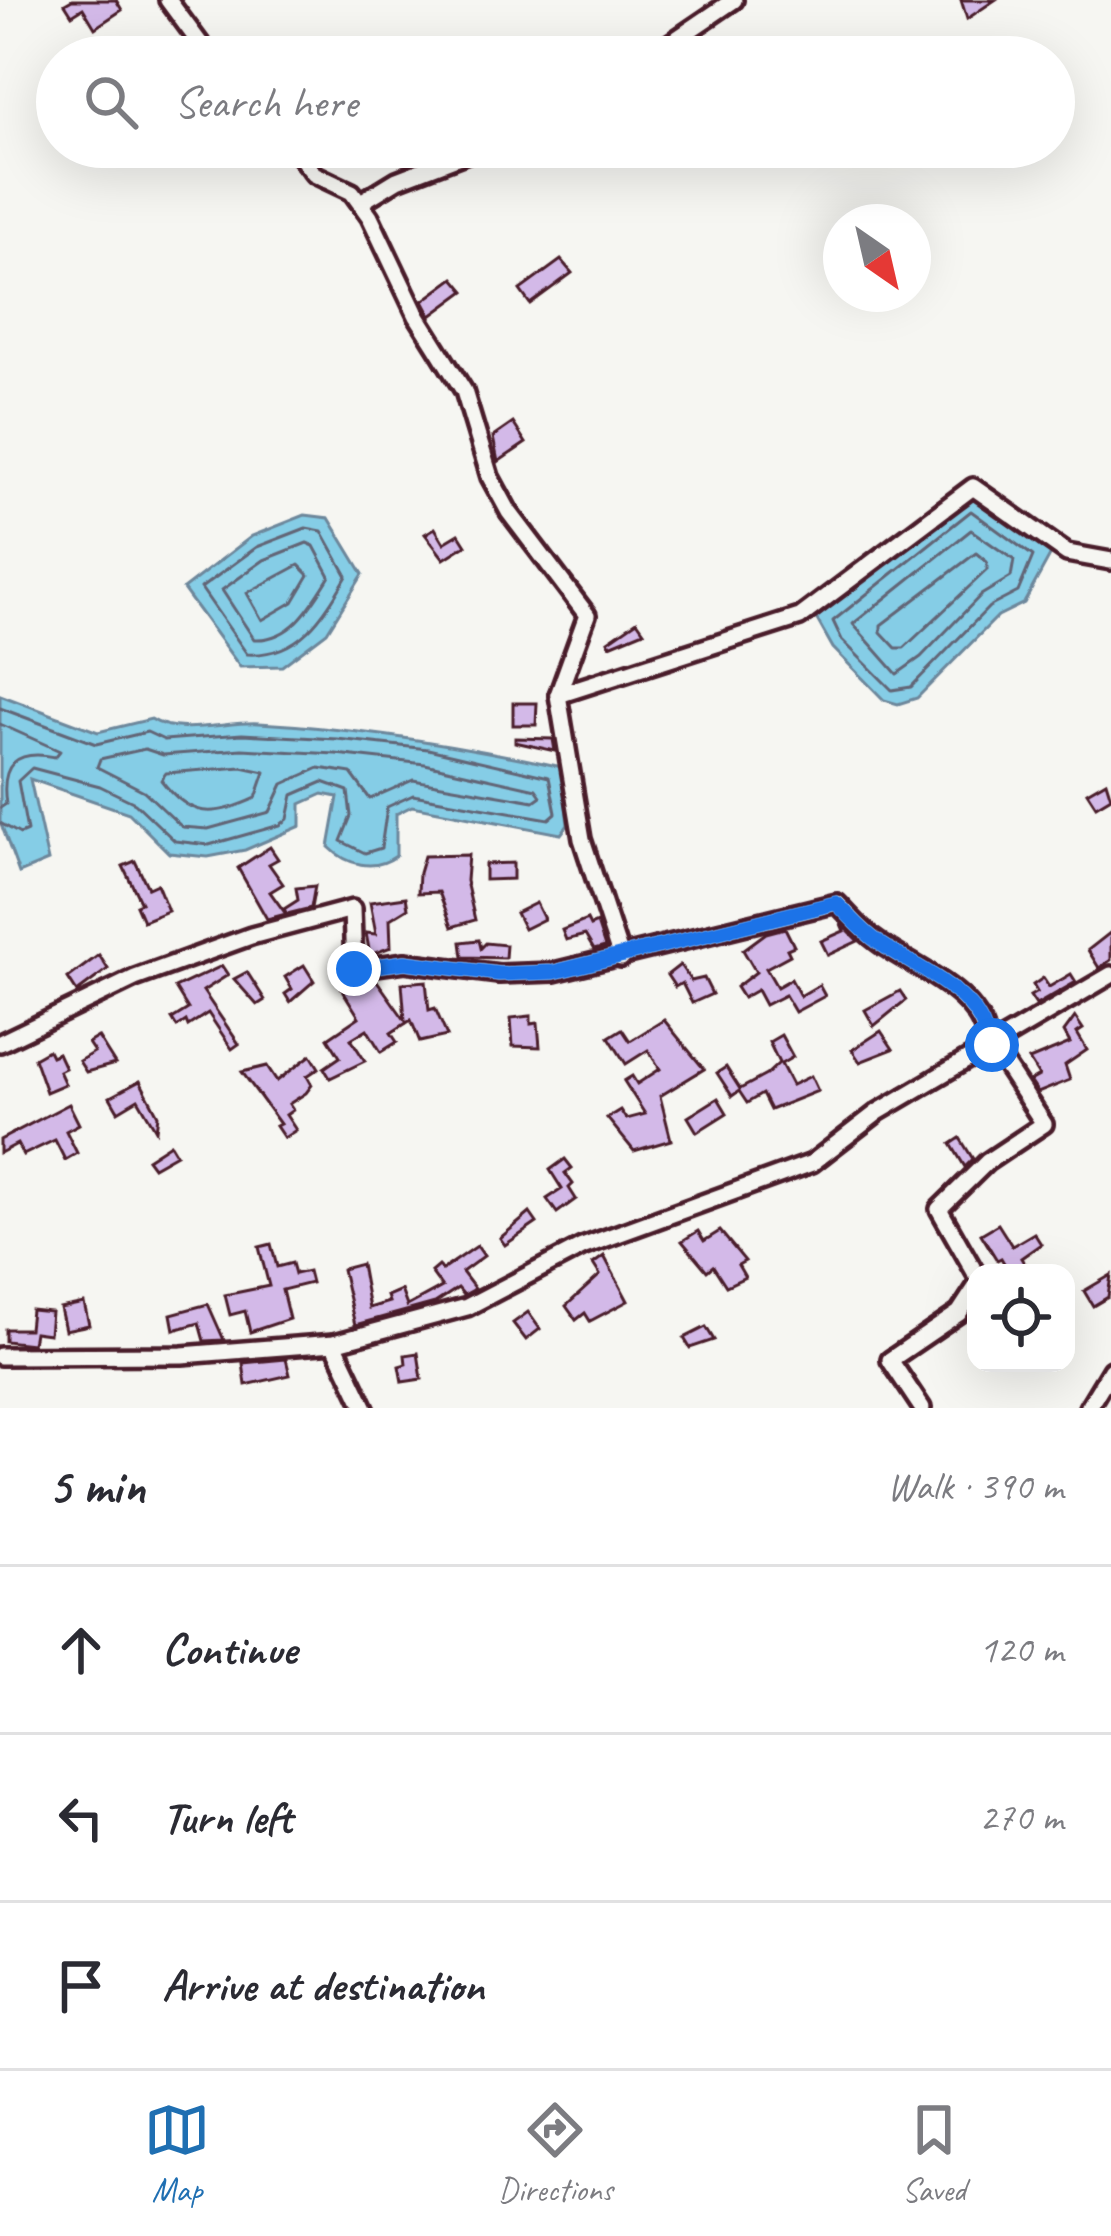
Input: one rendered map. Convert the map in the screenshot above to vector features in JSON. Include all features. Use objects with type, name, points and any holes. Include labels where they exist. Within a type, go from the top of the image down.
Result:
[{"type":"street","points":[[168,0],[195,36]]},
{"type":"street","points":[[681,36],[734,0]]},
{"type":"street","points":[[309,168],[361,202],[390,250],[417,316],[464,391],[490,477],[509,512],[587,615],[558,695],[582,839],[621,958]]},
{"type":"street","points":[[361,202],[429,168]]},
{"type":"street","points":[[558,695],[800,617],[973,487],[1067,553],[1111,561]]},
{"type":"street","points":[[0,1043],[135,978],[251,936],[352,909],[354,969],[405,962],[499,974],[554,972],[621,958],[757,919],[836,903],[873,939],[958,994],[987,1027],[990,1046],[1044,1124],[987,1162],[939,1209],[970,1264]]},
{"type":"street","points":[[0,1356],[182,1355],[334,1343],[467,1307],[582,1247],[786,1176],[1111,975]]},
{"type":"street","points":[[922,1408],[890,1360],[959,1313],[967,1301]]},
{"type":"street","points":[[334,1343],[365,1408]]},
{"type":"street","points":[[1088,1408],[1111,1370]]},
{"type":"water","points":[[973,494],[1051,554],[1024,603],[998,616],[917,698],[898,704],[884,700],[833,648],[816,618]]},
{"type":"water","points":[[305,515],[329,518],[363,574],[327,632],[282,666],[240,667],[183,589],[252,536]]},
{"type":"water","points":[[0,695],[98,732],[151,719],[189,728],[246,723],[298,726],[412,739],[562,767],[568,825],[561,834],[412,806],[396,814],[396,856],[379,864],[361,864],[329,847],[338,797],[323,794],[301,804],[301,826],[245,850],[208,857],[169,853],[129,813],[30,779],[48,861],[19,873],[0,821]]},
{"type":"building","points":[[116,0],[122,10],[95,28],[83,8],[72,15],[65,4]]},
{"type":"building","points":[[961,0],[995,0],[967,19]]},
{"type":"building","points":[[561,260],[572,273],[530,304],[520,290]]},
{"type":"building","points":[[454,278],[465,291],[431,316],[423,301]]},
{"type":"building","points":[[513,423],[526,443],[498,462],[493,437]]},
{"type":"building","points":[[435,528],[444,543],[459,534],[466,545],[444,559],[425,534]]},
{"type":"building","points":[[637,621],[644,631],[610,645],[608,641]]},
{"type":"building","points":[[513,703],[537,703],[536,725],[513,725]]},
{"type":"building","points":[[515,738],[553,739],[555,751],[515,742]]},
{"type":"building","points":[[1106,781],[1111,797],[1096,806],[1087,792]]},
{"type":"building","points":[[270,847],[278,859],[269,864],[283,884],[270,892],[286,914],[267,919],[238,868]]},
{"type":"building","points":[[468,855],[466,881],[475,920],[452,927],[439,892],[418,893],[419,873],[424,856]]},
{"type":"building","points":[[135,861],[148,888],[157,884],[168,911],[143,921],[136,905],[141,903],[123,866]]},
{"type":"building","points":[[513,863],[513,879],[485,880],[485,864]]},
{"type":"building","points":[[315,886],[311,908],[287,914],[284,909],[298,900],[296,888]]},
{"type":"building","points":[[406,897],[408,908],[390,919],[391,947],[370,955],[366,933],[376,934],[370,902]]},
{"type":"building","points":[[536,903],[544,919],[524,929],[516,913]]},
{"type":"building","points":[[587,920],[590,926],[597,923],[605,947],[594,950],[585,935],[566,940],[562,930]]},
{"type":"building","points":[[841,924],[858,941],[828,955],[821,941],[844,931]]},
{"type":"building","points":[[785,928],[794,946],[787,949],[790,955],[766,968],[777,987],[791,979],[800,996],[819,985],[825,996],[795,1012],[785,995],[765,1005],[757,990],[743,998],[736,987],[756,972],[743,950],[766,933]]},
{"type":"building","points":[[1111,932],[1111,960],[1099,968],[1088,950]]},
{"type":"building","points":[[479,940],[481,948],[486,943],[506,945],[505,958],[463,957],[461,942]]},
{"type":"building","points":[[99,955],[108,969],[77,992],[68,978]]},
{"type":"building","points":[[304,965],[314,981],[290,1002],[285,994],[292,989],[285,977]]},
{"type":"building","points":[[680,965],[691,981],[704,978],[712,994],[692,1003],[682,983],[675,987],[667,975]]},
{"type":"building","points":[[222,966],[228,975],[203,991],[239,1044],[232,1049],[208,1013],[188,1026],[186,1021],[177,1027],[172,1019],[188,1009],[175,988]]},
{"type":"building","points":[[247,972],[265,1000],[257,1005],[234,979]]},
{"type":"building","points":[[1071,974],[1076,982],[1036,1005],[1030,996],[1037,992],[1033,985],[1043,978],[1049,987]]},
{"type":"building","points":[[375,978],[405,1020],[402,983],[426,981],[429,1010],[435,1008],[447,1036],[420,1042],[411,1020],[391,1033],[397,1042],[381,1052],[367,1029],[351,1039],[365,1061],[330,1078],[324,1068],[340,1057],[328,1038],[359,1017],[341,988],[354,981],[359,988]]},
{"type":"building","points":[[900,991],[906,1000],[874,1026],[865,1010]]},
{"type":"building","points":[[531,1016],[531,1024],[538,1023],[540,1047],[513,1046],[511,1018]]},
{"type":"building","points":[[1075,1017],[1087,1050],[1065,1065],[1070,1080],[1038,1093],[1030,1081],[1039,1076],[1029,1060],[1070,1043],[1064,1032]]},
{"type":"building","points":[[664,1020],[704,1069],[660,1096],[671,1140],[634,1151],[607,1118],[620,1110],[626,1119],[645,1114],[624,1081],[632,1076],[637,1084],[660,1069],[648,1050],[626,1064],[609,1037],[622,1029],[630,1041]]},
{"type":"building","points":[[881,1031],[893,1049],[860,1062],[852,1050]]},
{"type":"building","points":[[781,1035],[793,1057],[781,1064],[792,1085],[811,1076],[818,1091],[770,1110],[762,1094],[747,1103],[739,1091],[732,1096],[717,1073],[726,1067],[740,1089],[766,1075],[779,1063],[769,1042]]},
{"type":"building","points":[[98,1037],[115,1064],[86,1072],[79,1061],[94,1052],[88,1043]]},
{"type":"building","points":[[48,1050],[51,1056],[58,1053],[65,1084],[46,1092],[34,1058]]},
{"type":"building","points":[[311,1055],[319,1068],[307,1076],[312,1085],[306,1093],[289,1104],[293,1110],[286,1115],[296,1130],[284,1138],[276,1126],[280,1124],[242,1072],[267,1066],[277,1081]]},
{"type":"building","points":[[140,1081],[158,1115],[156,1130],[138,1099],[118,1111],[110,1097]]},
{"type":"building","points":[[718,1098],[727,1113],[697,1132],[688,1117]]},
{"type":"building","points":[[69,1104],[79,1124],[66,1131],[77,1153],[65,1160],[55,1140],[23,1155],[17,1144],[0,1153],[0,1140]]},
{"type":"building","points":[[960,1138],[973,1159],[965,1167],[951,1144]]},
{"type":"building","points":[[170,1144],[176,1154],[153,1167],[147,1159]]},
{"type":"building","points":[[565,1159],[572,1168],[565,1173],[576,1199],[557,1213],[547,1199],[562,1189],[550,1170]]},
{"type":"building","points":[[530,1213],[537,1223],[505,1245],[500,1238]]},
{"type":"building","points":[[998,1224],[1012,1246],[1034,1233],[1041,1244],[1021,1258],[1025,1264],[1005,1264],[981,1234]]},
{"type":"building","points":[[698,1231],[704,1241],[720,1231],[745,1261],[738,1265],[745,1277],[726,1286],[713,1266],[707,1271],[682,1241]]},
{"type":"building","points":[[271,1244],[277,1267],[292,1263],[295,1274],[308,1271],[311,1283],[282,1290],[289,1319],[250,1332],[245,1311],[230,1315],[225,1295],[269,1286],[259,1247]]},
{"type":"building","points":[[477,1246],[484,1256],[462,1272],[475,1289],[464,1295],[458,1288],[435,1303],[355,1325],[342,1269],[361,1264],[369,1308],[389,1302],[387,1296],[401,1290],[407,1306],[442,1287],[431,1272],[438,1266],[442,1270]]},
{"type":"building","points":[[604,1256],[628,1301],[590,1321],[585,1313],[576,1320],[566,1306],[600,1275],[593,1264]]},
{"type":"building","points":[[1111,1275],[1108,1297],[1093,1306],[1084,1291]]},
{"type":"building","points":[[84,1303],[89,1325],[65,1330],[60,1308]]},
{"type":"building","points":[[208,1304],[224,1340],[204,1341],[199,1323],[174,1330],[171,1314]]},
{"type":"building","points":[[31,1310],[51,1312],[49,1334],[34,1332],[32,1344],[5,1341],[5,1329],[29,1329]]},
{"type":"building","points":[[528,1312],[540,1329],[526,1340],[513,1323]]},
{"type":"building","points":[[706,1327],[714,1340],[690,1348],[684,1338]]},
{"type":"building","points":[[418,1353],[422,1379],[402,1382],[399,1366],[406,1364],[405,1355]]},
{"type":"building","points":[[286,1359],[290,1375],[246,1385],[243,1363]]},
{"type":"route","points":[[354,969],[405,962],[499,974],[554,972],[836,903],[873,939],[958,994],[987,1027],[988,1048],[992,1045]]}]
